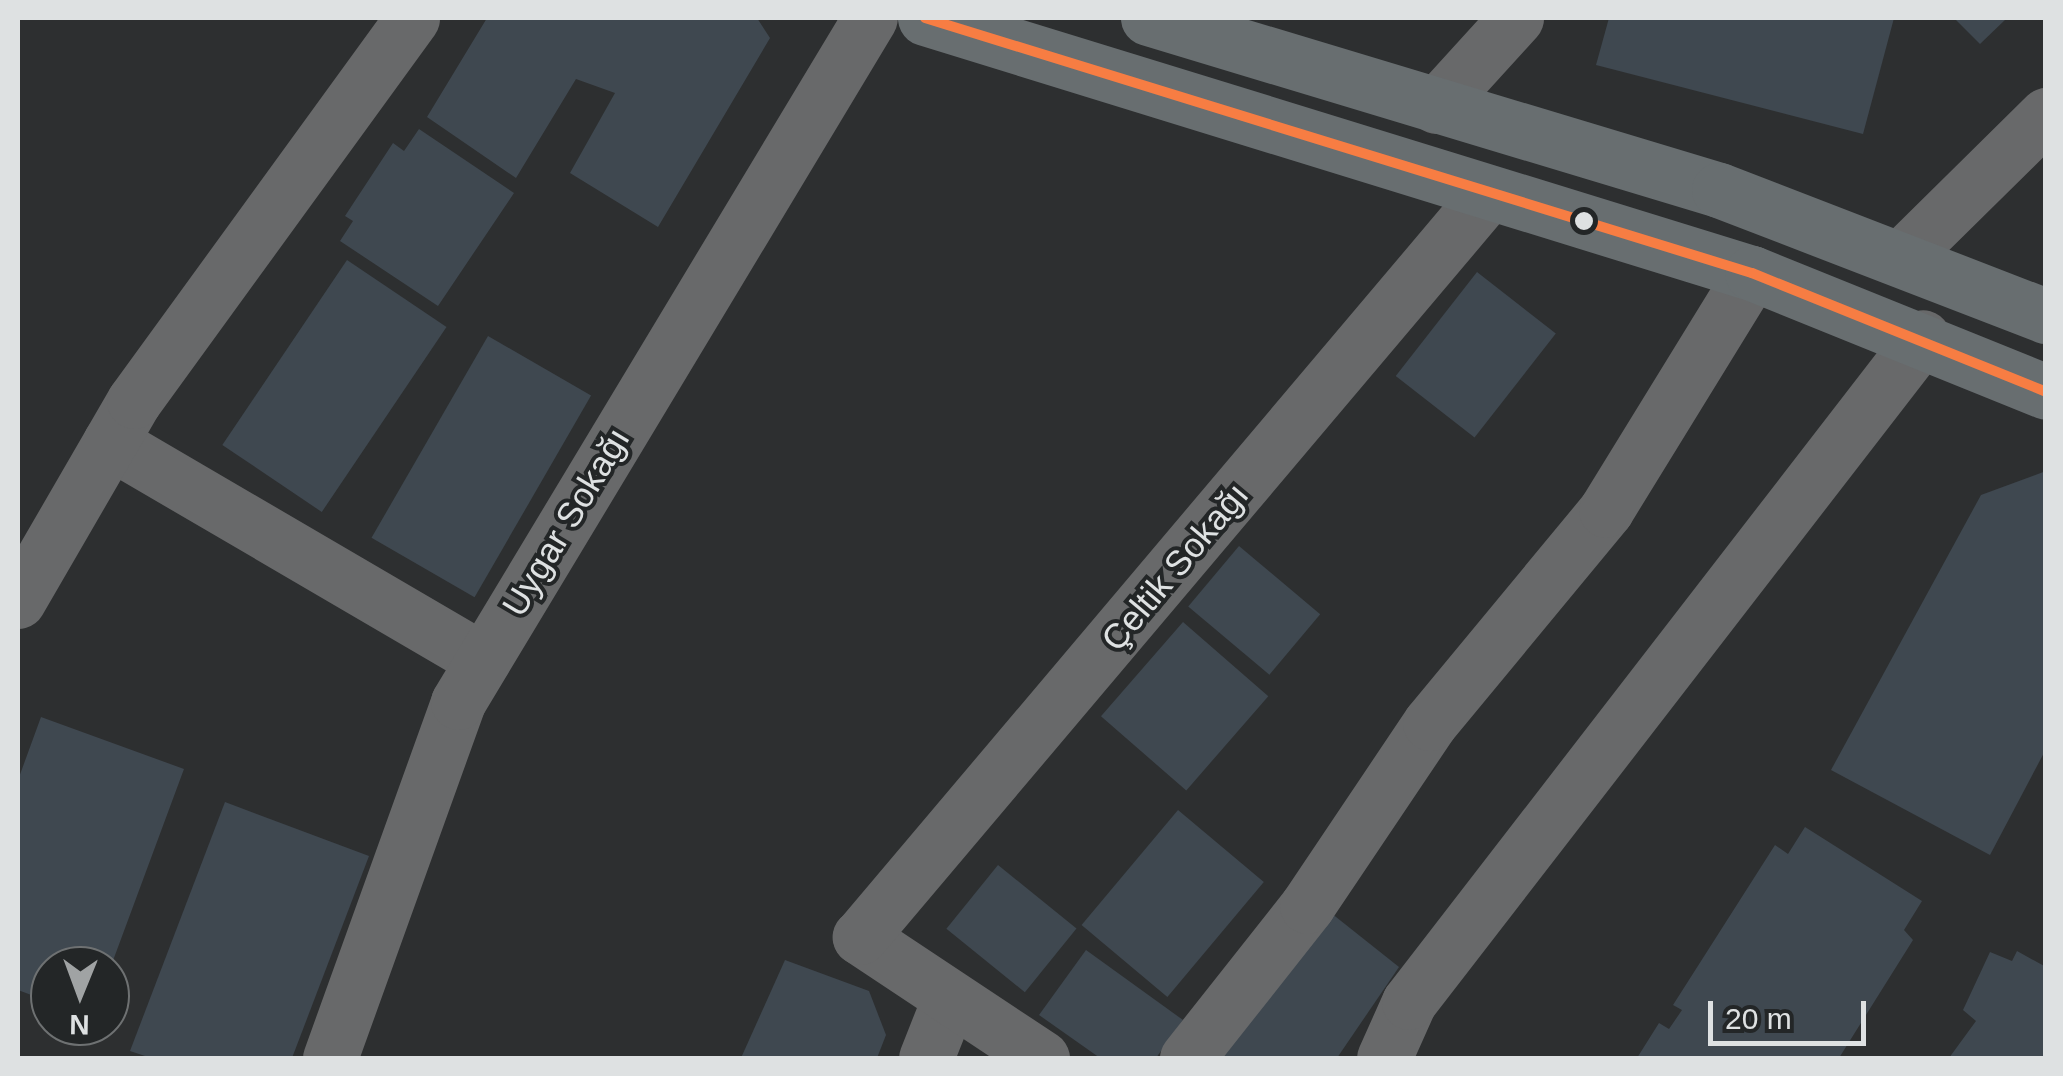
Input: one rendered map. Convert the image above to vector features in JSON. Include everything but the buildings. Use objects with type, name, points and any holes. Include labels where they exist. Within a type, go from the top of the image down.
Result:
[{"type":"main road","points":[[926,18],[1487,196],[1752,273],[1923,337],[2046,392]]},
{"type":"main road","points":[[1148,18],[1512,126],[1902,256],[2046,316]]},
{"type":"main road","points":[[1487,196],[1512,126]]},
{"type":"street","points":[[18,601],[110,442],[412,18]]},
{"type":"street","name":"Uygar Sokağı","points":[[330,1058],[458,702],[870,18]]},
{"type":"street","points":[[1436,106],[1516,18]]},
{"type":"street","points":[[1902,256],[2046,115]]},
{"type":"street","name":"Çeltik Sokağı","points":[[949,1000],[860,937],[1365,344],[1445,234],[1487,196]]},
{"type":"street","points":[[1187,1058],[1307,906],[1430,723],[1606,510],[1752,273]]},
{"type":"street","points":[[1384,1058],[1409,1002],[1923,337]]},
{"type":"street","points":[[110,442],[484,660]]},
{"type":"street","points":[[926,1058],[949,1000],[1042,1058]]},
{"type":"transit line","points":[[925,18],[1752,273],[2046,392]]}]
